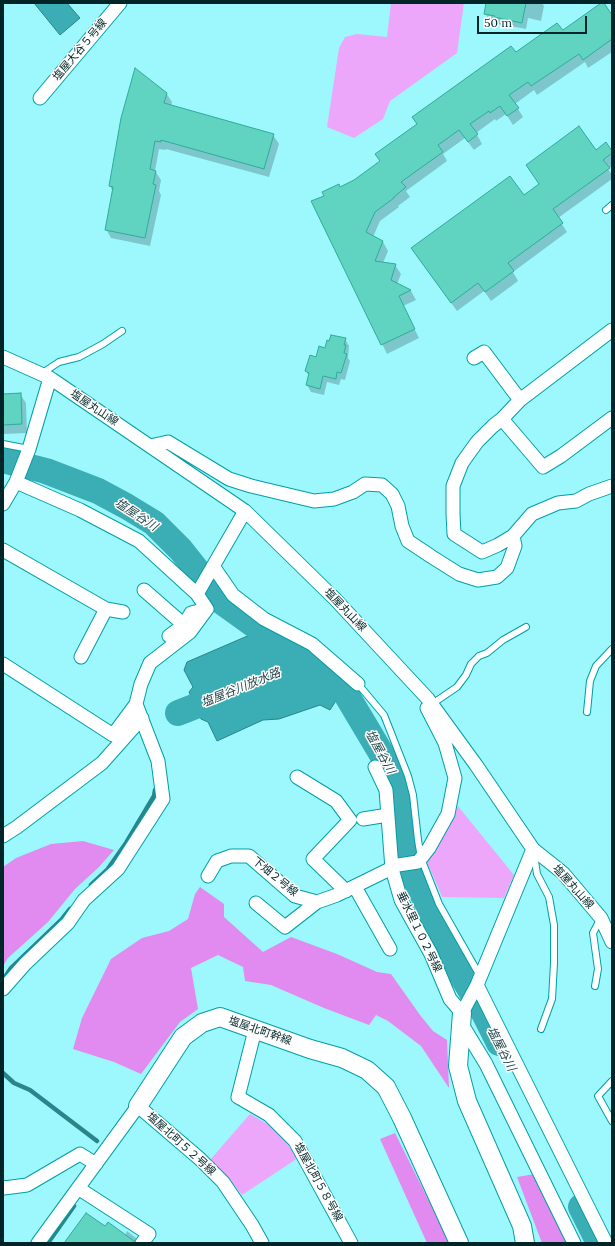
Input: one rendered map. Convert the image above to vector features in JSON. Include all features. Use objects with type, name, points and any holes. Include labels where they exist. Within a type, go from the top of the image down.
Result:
[{"type":"street","name":"塩屋大谷５号線","points":[[40,98],[120,3]]},
{"type":"street","points":[[612,330],[520,400],[477,442],[462,463],[453,486],[454,534],[482,552],[513,536],[532,514],[558,503],[576,501],[589,494],[612,486]]},
{"type":"street","points":[[474,358],[484,352],[520,400]]},
{"type":"street","name":"塩屋丸山線","points":[[3,357],[46,376],[245,512],[336,600],[430,702],[533,848],[563,873],[601,918],[612,942]]},
{"type":"street","points":[[3,504],[16,482],[29,449],[46,376]]},
{"type":"street","points":[[502,419],[543,467],[561,456],[612,418]]},
{"type":"street","points":[[150,446],[168,442],[230,479],[250,486],[314,501],[334,499],[353,492],[365,484],[382,485],[392,494],[398,506],[402,526],[408,541],[459,574],[478,580],[497,577],[507,568],[515,546],[513,536]]},
{"type":"street","points":[[16,482],[80,510],[139,541],[200,589],[207,609]]},
{"type":"street","points":[[200,589],[245,512]]},
{"type":"street","points":[[3,550],[106,609],[123,612]]},
{"type":"street","points":[[213,566],[233,595],[264,619],[312,644],[358,684]]},
{"type":"street","points":[[144,590],[184,625]]},
{"type":"street","points":[[80,656],[106,609]]},
{"type":"street","points":[[169,636],[184,625],[191,613],[207,609]]},
{"type":"street","points":[[3,664],[113,735],[136,704],[141,684],[150,663],[190,632],[207,609]]},
{"type":"street","points":[[256,903],[285,927],[316,902],[351,888],[395,867],[419,860],[429,848],[448,814],[455,778],[445,743],[427,709],[430,702]]},
{"type":"street","points":[[3,989],[25,964],[68,923],[84,900],[118,870],[163,799],[158,761],[136,704]]},
{"type":"street","points":[[3,836],[102,763],[142,718]]},
{"type":"street","name":"垂水里１０２号線","points":[[375,767],[386,790],[395,867],[401,900],[431,954],[450,999],[462,1018],[486,1064],[574,1243]]},
{"type":"street","points":[[297,777],[336,801],[350,820],[313,859],[351,888],[390,949]]},
{"type":"street","points":[[363,819],[388,815]]},
{"type":"street","points":[[525,1243],[522,1226],[467,1101],[458,1066],[462,1018],[533,848]]},
{"type":"street","name":"下畑２号線","points":[[208,876],[217,861],[231,856],[249,856],[295,896],[316,902]]},
{"type":"street","points":[[479,980],[606,1243]]},
{"type":"street","name":"塩屋北町幹線","points":[[38,1243],[138,1106],[183,1037],[202,1022],[220,1017],[310,1049],[342,1058],[367,1070],[386,1088],[402,1118],[459,1243]]},
{"type":"street","name":"塩屋北町５８号線","points":[[255,1030],[238,1097],[269,1115],[296,1141],[351,1243]]},
{"type":"street","name":"塩屋北町５２号線","points":[[138,1106],[200,1159],[223,1182],[252,1225],[262,1243]]},
{"type":"street","points":[[3,1187],[27,1185],[80,1154],[96,1164]]},
{"type":"street","points":[[78,1188],[149,1234],[142,1243]]},
{"type":"lane","points":[[606,210],[612,205]]},
{"type":"lane","points":[[46,376],[59,362],[79,357],[103,344],[122,331]]},
{"type":"lane","points":[[3,444],[29,449]]},
{"type":"lane","points":[[430,702],[457,687],[466,675],[471,664],[479,656],[487,653],[503,640],[526,627]]},
{"type":"lane","points":[[586,712],[590,681],[596,666],[612,649]]},
{"type":"lane","points":[[358,684],[384,715],[408,776],[413,795],[419,860],[439,904],[479,980]]},
{"type":"lane","points":[[533,848],[537,874],[549,898],[554,925],[552,999],[541,1029]]},
{"type":"lane","points":[[595,986],[598,969],[593,933],[601,918]]},
{"type":"lane","points":[[612,1081],[598,1096],[612,1121]]},
{"type":"shaded area","points":[[391,3],[464,3],[457,53],[390,101],[383,119],[354,138],[327,127],[339,48],[345,37],[357,34],[387,37]]},
{"type":"shaded area","points":[[457,805],[514,875],[504,898],[442,897],[427,862],[450,823]]},
{"type":"shaded area","points":[[83,841],[114,850],[99,867],[75,889],[48,922],[8,958],[3,966],[3,867],[16,858],[51,844]]},
{"type":"shaded area","points":[[200,887],[224,904],[224,917],[263,952],[291,937],[337,954],[377,972],[391,974],[433,1031],[447,1040],[449,1088],[421,1046],[388,1021],[376,1015],[369,1025],[324,1008],[271,985],[245,981],[243,967],[218,955],[191,968],[198,1009],[180,1022],[141,1074],[114,1062],[73,1049],[82,1018],[111,959],[142,938],[169,931],[188,919],[195,894]]},
{"type":"shaded area","points":[[250,1114],[269,1125],[286,1142],[298,1158],[242,1195],[230,1180],[210,1160]]},
{"type":"shaded area","points":[[395,1133],[450,1243],[427,1243],[380,1139]]},
{"type":"shaded area","points":[[535,1174],[568,1243],[542,1243],[517,1177]]},
{"type":"water","points":[[34,3],[67,3],[80,18],[60,35]]},
{"type":"water","points":[[252,634],[314,668],[339,696],[330,710],[320,705],[279,719],[263,720],[217,741],[208,722],[201,719],[189,692],[193,687],[184,670],[187,662]]},
{"type":"building","points":[[486,3],[526,3],[522,23],[484,14]]},
{"type":"building","points":[[601,3],[604,3],[612,15],[612,39],[583,60],[579,54],[531,86],[528,82],[509,95],[519,108],[507,116],[500,106],[490,113],[489,111],[470,124],[478,134],[468,142],[459,130],[438,145],[443,152],[401,182],[406,187],[375,212],[366,232],[383,241],[375,261],[396,264],[391,280],[411,290],[399,296],[415,329],[381,345],[311,201],[324,196],[322,192],[339,184],[340,187],[354,180],[380,161],[375,154],[417,124],[412,117],[511,46],[516,52],[557,23],[563,30]]},
{"type":"building","points":[[135,68],[167,93],[164,103],[274,134],[264,169],[161,140],[161,142],[155,141],[150,169],[156,171],[153,184],[156,185],[145,238],[105,230],[113,187],[109,186],[121,118]]},
{"type":"building","points":[[579,126],[596,150],[606,142],[612,153],[603,160],[610,168],[553,209],[563,223],[508,263],[514,271],[485,292],[478,283],[451,303],[411,248],[510,176],[524,195],[539,184],[526,165]]},
{"type":"building","points":[[331,335],[346,338],[344,353],[347,354],[341,373],[337,372],[336,379],[323,376],[320,389],[306,385],[309,373],[305,371],[310,355],[316,357],[319,346],[325,348],[327,340],[329,341]]},
{"type":"building","points":[[21,393],[22,424],[3,425],[3,394]]},
{"type":"building","points":[[86,1213],[105,1226],[108,1222],[134,1241],[134,1243],[64,1243]]},
{"type":"waterway","name":"塩屋谷川","points":[[3,460],[46,471],[98,491],[154,523],[181,550],[222,602],[254,625],[314,658],[337,679],[393,773],[404,824],[411,870],[462,976],[484,1013],[499,1043]]},
{"type":"waterway","name":"塩屋谷川放水路","points":[[178,713],[229,693]]},
{"type":"waterway","points":[[91,885],[107,870],[126,843],[154,796],[155,790]]},
{"type":"waterway","points":[[3,980],[11,968],[62,919],[70,909]]},
{"type":"waterway","points":[[3,1073],[14,1083],[30,1090],[97,1141]]},
{"type":"waterway","points":[[48,1243],[74,1206]]},
{"type":"waterway","name":"塩屋谷川","points":[[581,1207],[599,1243]]}]
